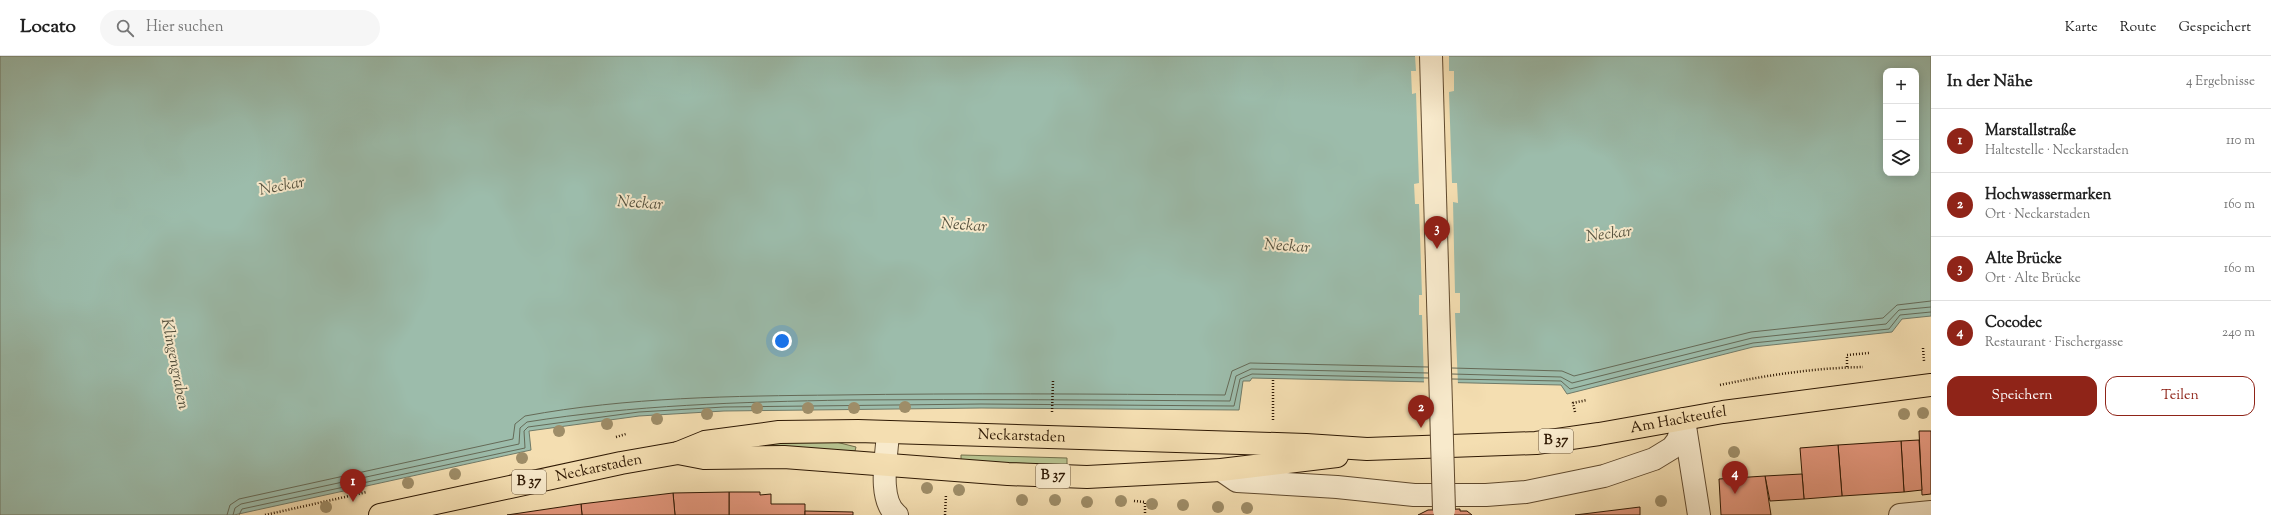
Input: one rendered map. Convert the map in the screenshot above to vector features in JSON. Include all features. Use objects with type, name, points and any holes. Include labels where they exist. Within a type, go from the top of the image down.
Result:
[{"type":"main road","name":"Am Hackteufel","points":[[1426,448],[1507,445],[1564,440],[1928,375]]},
{"type":"main road","name":"Neckarstaden","points":[[380,515],[621,462],[678,453],[705,442],[779,432],[858,431],[1299,445],[1367,450],[1426,448]]},
{"type":"main road","name":"Neckarstaden","points":[[678,453],[704,458],[784,457],[1008,474],[1080,477],[1221,470],[1303,461],[1367,450]]},
{"type":"street","points":[[1431,56],[1444,510]]},
{"type":"street","points":[[1221,470],[1237,480],[1338,487],[1414,495],[1486,495],[1526,492],[1604,476],[1654,459],[1666,453],[1675,444],[1684,419]]},
{"type":"street","points":[[1684,419],[1699,515]]},
{"type":"street","points":[[888,433],[885,477],[888,511]]},
{"type":"street","points":[[1900,515],[1931,512]]},
{"type":"path","points":[[1923,348],[1928,375]]},
{"type":"path","points":[[1847,367],[1846,355],[1870,353]]},
{"type":"path","points":[[1272,422],[1273,378]]},
{"type":"path","points":[[1052,416],[1053,381]]},
{"type":"path","points":[[1575,413],[1574,403],[1587,400]]},
{"type":"path","points":[[945,515],[946,492]]},
{"type":"path","points":[[1142,502],[1145,502],[1145,515]]},
{"type":"green space","points":[[832,441],[856,447],[855,451],[750,448],[750,444]]},
{"type":"green space","points":[[961,455],[1067,458],[1067,465],[961,461]]},
{"type":"water","points":[[0,56],[1931,56],[1931,316],[1902,319],[1892,332],[1753,347],[1567,394],[1561,385],[1252,378],[1250,381],[1243,381],[1239,410],[981,408],[724,411],[639,416],[529,431],[531,450],[234,515],[0,515]]},
{"type":"pier","points":[[1415,56],[1449,56],[1449,71],[1454,71],[1454,91],[1449,92],[1452,183],[1457,183],[1458,203],[1453,202],[1455,293],[1460,293],[1460,313],[1455,313],[1458,385],[1424,384],[1422,315],[1419,315],[1419,295],[1422,295],[1419,204],[1415,204],[1414,184],[1419,183],[1416,93],[1412,94],[1411,71],[1416,71]]},
{"type":"building","points":[[1919,431],[1931,431],[1931,494],[1922,495]]},
{"type":"building","points":[[1919,440],[1922,490],[1904,492],[1901,441]]},
{"type":"building","points":[[1901,441],[1904,492],[1842,496],[1838,445]]},
{"type":"building","points":[[1838,445],[1842,496],[1804,499],[1800,448]]},
{"type":"building","points":[[1802,474],[1804,499],[1770,501],[1765,476]]},
{"type":"building","points":[[1765,476],[1771,515],[1721,515],[1719,479]]},
{"type":"building","points":[[729,492],[760,492],[760,495],[771,494],[771,504],[805,504],[805,515],[729,515]]},
{"type":"building","points":[[729,492],[729,515],[675,515],[673,493]]},
{"type":"building","points":[[673,493],[675,515],[582,515],[581,504]]},
{"type":"building","points":[[581,504],[582,515],[507,515]]},
{"type":"building","points":[[1640,507],[1640,515],[1575,515]]},
{"type":"building","points":[[1460,509],[1460,511],[1467,511],[1472,515],[1418,515],[1428,510]]},
{"type":"building","points":[[805,511],[853,512],[853,515],[805,515]]},
{"type":"place","name":"Alte Brücke","points":[[1437,249]]},
{"type":"place","name":"Hochwassermarken","points":[[1421,428]]},
{"type":"place","name":"Cocodec","points":[[1735,494]]},
{"type":"place","name":"Marstallstraße","points":[[353,502]]},
{"type":"water label","name":"Neckar","points":[[282,187]]},
{"type":"water label","name":"Neckar","points":[[640,204]]},
{"type":"water label","name":"Neckar","points":[[964,226]]},
{"type":"water label","name":"Neckar","points":[[1609,235]]},
{"type":"water label","name":"Neckar","points":[[1287,247]]},
{"type":"water label","name":"Klingengraben","points":[[174,364]]}]
